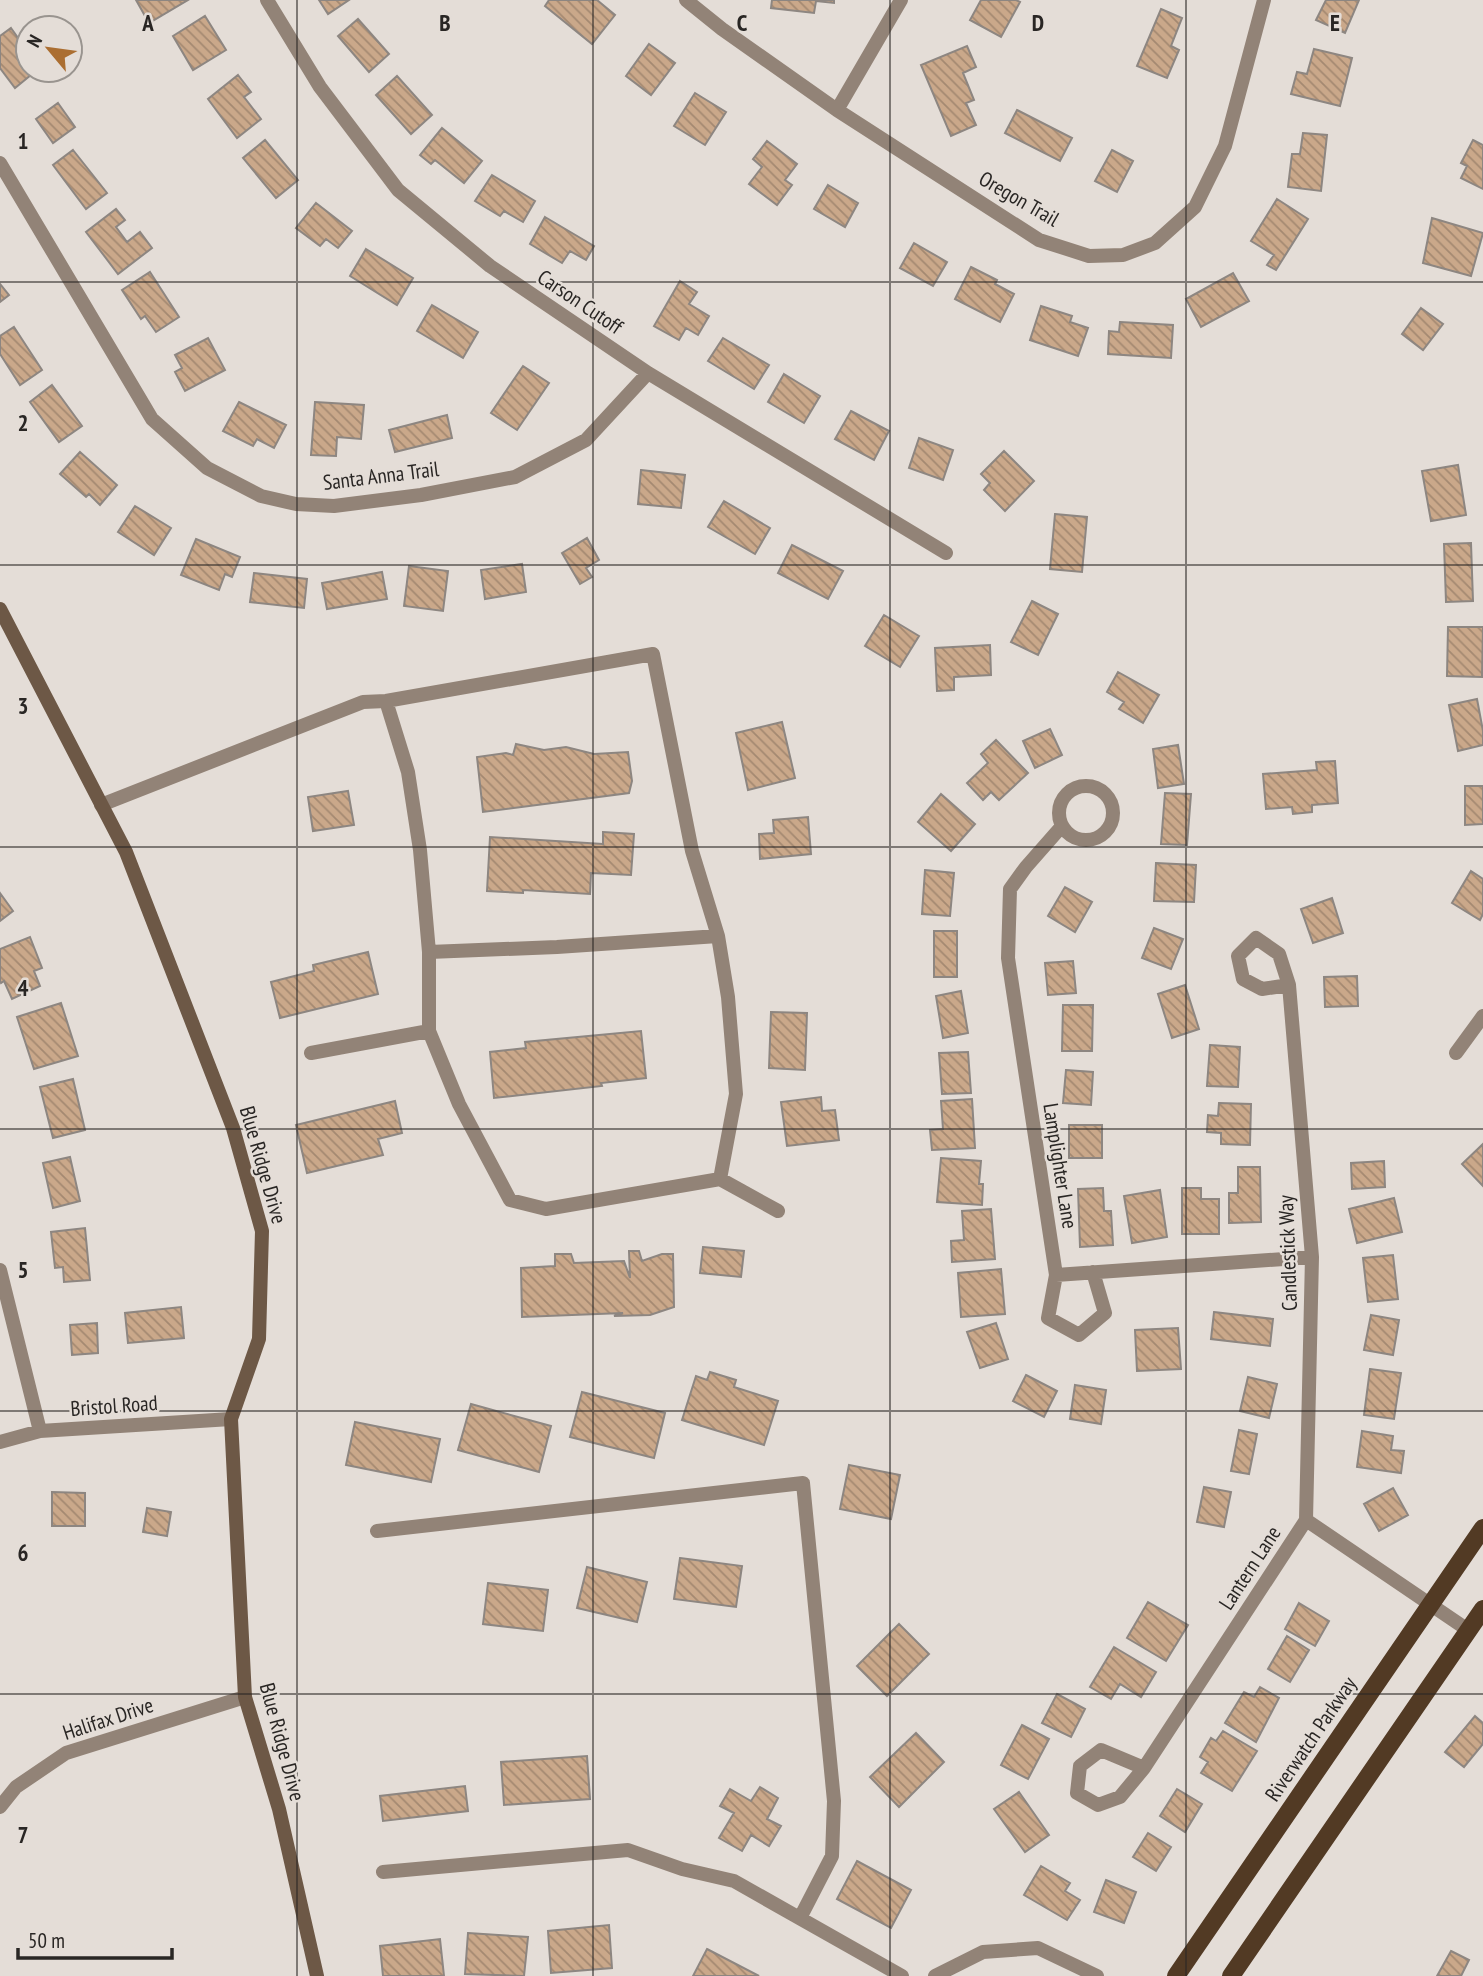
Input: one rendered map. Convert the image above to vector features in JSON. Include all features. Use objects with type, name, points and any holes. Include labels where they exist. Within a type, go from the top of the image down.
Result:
[{"type":"main road","name":"Riverwatch Parkway","points":[[1176,1976],[1483,1528]]},
{"type":"main road","points":[[1231,1976],[1483,1609]]},
{"type":"street","name":"Carson Cutoff","points":[[267,0],[320,87],[398,190],[489,266],[648,373],[946,553]]},
{"type":"street","name":"Oregon Trail","points":[[686,0],[722,29],[837,110],[1039,240],[1089,256],[1124,255],[1155,243],[1195,206],[1225,146],[1264,0]]},
{"type":"street","points":[[837,110],[901,0]]},
{"type":"street","name":"Santa Anna Trail","points":[[0,163],[152,419],[206,468],[261,496],[296,504],[334,506],[421,495],[515,477],[586,440],[648,373]]},
{"type":"street","name":"Blue Ridge Drive","points":[[0,610],[126,852],[233,1128],[262,1231],[259,1339],[231,1419],[245,1697],[279,1809],[317,1976]]},
{"type":"street","points":[[101,805],[363,702],[386,701],[653,654],[692,851],[718,936],[728,997],[736,1094],[720,1179]]},
{"type":"street","points":[[386,701],[408,772],[420,850],[429,952],[429,1031],[459,1104],[510,1200],[546,1209],[720,1179],[778,1211]]},
{"type":"street","name":"Lamplighter Lane","points":[[1062,826],[1010,889],[1007,958],[1056,1275],[1048,1318],[1079,1335],[1105,1313],[1093,1272]]},
{"type":"street","points":[[429,952],[718,936]]},
{"type":"street","name":"Candlestick Way","points":[[1289,985],[1312,1256],[1306,1520]]},
{"type":"street","points":[[1456,1053],[1483,1016]]},
{"type":"street","points":[[311,1053],[429,1031]]},
{"type":"street","points":[[1056,1275],[1312,1256]]},
{"type":"street","points":[[0,1270],[40,1431]]},
{"type":"street","name":"Bristol Road","points":[[0,1442],[40,1431],[231,1419]]},
{"type":"street","points":[[376,1531],[803,1483],[834,1801],[832,1856],[800,1918]]},
{"type":"street","name":"Lantern Lane","points":[[1144,1768],[1101,1750],[1080,1766],[1077,1793],[1098,1804],[1109,1801],[1119,1797],[1144,1768],[1306,1520],[1468,1630]]},
{"type":"street","name":"Halifax Drive","points":[[0,1807],[16,1787],[66,1753],[245,1697]]},
{"type":"street","points":[[383,1872],[628,1850],[682,1869],[734,1881],[902,1976]]},
{"type":"street","points":[[935,1976],[983,1952],[1038,1948],[1097,1976]]},
{"type":"building","points":[[136,0],[188,0],[149,23]]},
{"type":"building","points":[[319,0],[349,0],[328,14]]},
{"type":"building","points":[[549,0],[597,0],[615,15],[592,44],[545,6]]},
{"type":"building","points":[[772,0],[834,0],[834,3],[816,1],[814,13],[771,8]]},
{"type":"building","points":[[981,0],[1020,2],[1001,37],[970,20]]},
{"type":"building","points":[[1326,0],[1359,0],[1345,33],[1316,20]]},
{"type":"building","points":[[1161,9],[1182,18],[1171,46],[1179,50],[1167,78],[1137,66]]},
{"type":"building","points":[[205,16],[226,50],[193,70],[173,36]]},
{"type":"building","points":[[358,19],[389,54],[369,72],[338,36]]},
{"type":"building","points":[[11,28],[14,32],[14,84],[20,84],[15,88],[0,68],[0,36]]},
{"type":"building","points":[[649,44],[675,63],[651,95],[626,76]]},
{"type":"building","points":[[967,46],[976,67],[963,73],[974,100],[966,103],[976,125],[951,136],[921,65]]},
{"type":"building","points":[[1314,49],[1352,58],[1340,106],[1291,94],[1297,72],[1307,74]]},
{"type":"building","points":[[238,75],[251,92],[244,97],[261,119],[237,138],[208,99]]},
{"type":"building","points":[[397,76],[432,115],[411,134],[376,95]]},
{"type":"building","points":[[695,93],[726,112],[705,145],[674,126]]},
{"type":"building","points":[[58,103],[75,127],[53,143],[36,119]]},
{"type":"building","points":[[1017,110],[1072,138],[1060,161],[1005,133]]},
{"type":"building","points":[[442,128],[482,161],[464,183],[435,160],[431,164],[420,155]]},
{"type":"building","points":[[1303,133],[1327,135],[1321,191],[1288,187],[1292,154],[1300,154]]},
{"type":"building","points":[[265,140],[298,180],[276,198],[243,158]]},
{"type":"building","points":[[1473,140],[1483,145],[1483,189],[1461,178],[1467,166],[1461,163]]},
{"type":"building","points":[[767,141],[797,164],[785,180],[792,185],[777,205],[749,184],[762,167],[753,159]]},
{"type":"building","points":[[73,150],[107,193],[86,209],[53,165]]},
{"type":"building","points":[[1112,150],[1133,161],[1117,192],[1095,181]]},
{"type":"building","points":[[492,175],[535,201],[523,222],[504,211],[500,216],[475,201]]},
{"type":"building","points":[[828,185],[858,203],[845,227],[814,209]]},
{"type":"building","points":[[1277,199],[1308,219],[1276,270],[1267,265],[1274,255],[1251,241]]},
{"type":"building","points":[[316,203],[352,231],[338,248],[326,239],[320,246],[296,228]]},
{"type":"building","points":[[116,209],[125,220],[116,227],[127,242],[140,232],[152,248],[118,274],[86,232]]},
{"type":"building","points":[[545,217],[594,246],[586,260],[570,251],[562,263],[530,244]]},
{"type":"building","points":[[1432,218],[1483,233],[1471,276],[1423,263]]},
{"type":"building","points":[[914,243],[947,262],[933,286],[900,268]]},
{"type":"building","points":[[366,249],[413,278],[397,305],[350,276]]},
{"type":"building","points":[[971,267],[997,280],[995,284],[1014,294],[1000,322],[955,299]]},
{"type":"building","points":[[150,272],[179,317],[156,332],[145,316],[141,319],[122,290]]},
{"type":"building","points":[[1233,273],[1249,301],[1201,327],[1186,299]]},
{"type":"building","points":[[680,281],[697,292],[689,304],[709,316],[698,335],[686,328],[679,340],[654,326]]},
{"type":"building","points":[[0,284],[9,295],[0,302]]},
{"type":"building","points":[[432,305],[478,332],[463,358],[417,331]]},
{"type":"building","points":[[1041,306],[1072,316],[1070,322],[1088,328],[1078,356],[1030,340]]},
{"type":"building","points":[[1421,308],[1443,324],[1423,350],[1402,334]]},
{"type":"building","points":[[1120,322],[1173,325],[1171,358],[1108,354],[1109,331],[1119,332]]},
{"type":"building","points":[[14,327],[42,370],[20,385],[0,354],[0,336]]},
{"type":"building","points":[[208,338],[225,370],[185,391],[175,372],[182,368],[175,355]]},
{"type":"building","points":[[723,338],[769,365],[754,389],[708,361]]},
{"type":"building","points":[[523,366],[549,383],[517,430],[491,413]]},
{"type":"building","points":[[784,374],[820,396],[804,423],[768,402]]},
{"type":"building","points":[[52,385],[82,426],[59,442],[30,402]]},
{"type":"building","points":[[239,402],[286,425],[274,448],[257,439],[253,446],[223,431]]},
{"type":"building","points":[[315,402],[364,405],[361,439],[337,437],[336,456],[311,455]]},
{"type":"building","points":[[851,411],[889,431],[874,460],[835,439]]},
{"type":"building","points":[[447,415],[452,438],[395,452],[389,430]]},
{"type":"building","points":[[919,438],[953,450],[943,480],[909,468]]},
{"type":"building","points":[[1004,451],[1034,481],[1005,511],[984,490],[990,483],[981,474]]},
{"type":"building","points":[[80,452],[117,485],[100,505],[89,494],[86,497],[60,474]]},
{"type":"building","points":[[1458,465],[1466,515],[1431,521],[1422,471]]},
{"type":"building","points":[[641,470],[685,475],[681,508],[638,504]]},
{"type":"building","points":[[724,501],[770,528],[755,554],[708,527]]},
{"type":"building","points":[[135,506],[171,528],[154,555],[118,532]]},
{"type":"building","points":[[1055,514],[1087,517],[1082,572],[1050,569]]},
{"type":"building","points":[[587,538],[599,560],[586,568],[592,577],[580,584],[562,553]]},
{"type":"building","points":[[196,539],[240,557],[232,577],[225,574],[219,590],[181,575]]},
{"type":"building","points":[[1471,543],[1473,601],[1446,602],[1444,544]]},
{"type":"building","points":[[792,545],[843,571],[828,599],[778,573]]},
{"type":"building","points":[[522,564],[526,592],[485,599],[481,570]]},
{"type":"building","points":[[409,566],[448,571],[443,611],[404,606]]},
{"type":"building","points":[[382,572],[387,599],[327,609],[322,583]]},
{"type":"building","points":[[254,573],[307,579],[304,608],[250,602]]},
{"type":"building","points":[[1032,601],[1058,614],[1038,655],[1011,642]]},
{"type":"building","points":[[884,615],[919,636],[900,667],[865,646]]},
{"type":"building","points":[[1448,627],[1483,627],[1482,677],[1447,676]]},
{"type":"building","points":[[990,645],[991,675],[954,677],[954,690],[937,691],[935,648]]},
{"type":"building","points":[[1118,672],[1159,695],[1143,723],[1119,709],[1124,702],[1107,692]]},
{"type":"building","points":[[1477,699],[1483,745],[1458,751],[1449,705]]},
{"type":"building","points":[[782,722],[795,778],[748,790],[736,733]]},
{"type":"building","points":[[1050,729],[1062,755],[1035,768],[1023,741]]},
{"type":"building","points":[[996,740],[1028,773],[999,800],[991,792],[983,800],[967,783],[988,763],[981,754]]},
{"type":"building","points":[[516,744],[544,750],[566,747],[594,754],[628,752],[632,781],[629,793],[483,812],[477,757],[506,753],[513,755]]},
{"type":"building","points":[[1178,745],[1184,784],[1158,788],[1153,749]]},
{"type":"building","points":[[1335,761],[1338,803],[1312,805],[1312,812],[1293,814],[1292,807],[1266,809],[1263,774],[1317,770],[1316,762]]},
{"type":"building","points":[[1465,786],[1483,786],[1483,824],[1465,825]]},
{"type":"building","points":[[348,791],[354,825],[313,831],[308,797]]},
{"type":"building","points":[[1165,793],[1191,794],[1187,845],[1161,844]]},
{"type":"building","points":[[941,794],[975,824],[951,851],[918,822]]},
{"type":"building","points":[[808,817],[811,854],[760,859],[759,834],[774,833],[773,820]]},
{"type":"building","points":[[603,832],[634,834],[631,875],[591,873],[590,894],[487,891],[490,837],[603,844]]},
{"type":"building","points":[[1156,863],[1196,865],[1194,902],[1154,901]]},
{"type":"building","points":[[925,870],[954,873],[950,916],[922,914]]},
{"type":"building","points":[[1471,871],[1483,879],[1483,914],[1480,920],[1452,903]]},
{"type":"building","points":[[1065,887],[1092,902],[1075,932],[1048,916]]},
{"type":"building","points":[[0,893],[13,911],[0,921]]},
{"type":"building","points":[[1332,898],[1343,933],[1313,943],[1301,909]]},
{"type":"building","points":[[1154,928],[1183,939],[1171,969],[1142,958]]},
{"type":"building","points":[[934,931],[957,931],[957,977],[934,977]]},
{"type":"building","points":[[30,937],[42,968],[34,971],[40,986],[12,999],[4,981],[0,981],[0,949]]},
{"type":"building","points":[[368,952],[378,994],[280,1018],[271,982],[314,971],[313,965]]},
{"type":"building","points":[[1073,961],[1076,993],[1048,995],[1045,963]]},
{"type":"building","points":[[1357,976],[1358,1006],[1325,1007],[1324,977]]},
{"type":"building","points":[[1185,985],[1199,1029],[1172,1038],[1158,994]]},
{"type":"building","points":[[961,991],[968,1033],[943,1038],[936,996]]},
{"type":"building","points":[[61,1003],[78,1056],[34,1069],[17,1017]]},
{"type":"building","points":[[1063,1005],[1093,1005],[1092,1051],[1062,1051]]},
{"type":"building","points":[[771,1012],[807,1013],[805,1070],[769,1068]]},
{"type":"building","points":[[641,1031],[646,1078],[601,1083],[602,1086],[494,1098],[490,1052],[526,1048],[525,1042]]},
{"type":"building","points":[[1210,1045],[1240,1047],[1238,1087],[1207,1086]]},
{"type":"building","points":[[968,1052],[971,1093],[942,1094],[939,1053]]},
{"type":"building","points":[[1066,1070],[1093,1072],[1091,1105],[1063,1103]]},
{"type":"building","points":[[73,1079],[85,1130],[53,1138],[40,1087]]},
{"type":"building","points":[[821,1097],[822,1111],[835,1110],[839,1140],[787,1146],[781,1102]]},
{"type":"building","points":[[972,1099],[975,1148],[932,1150],[930,1130],[943,1129],[941,1101]]},
{"type":"building","points":[[395,1101],[402,1133],[378,1139],[383,1155],[307,1173],[296,1125]]},
{"type":"building","points":[[1219,1103],[1251,1104],[1250,1145],[1221,1144],[1221,1133],[1207,1132],[1208,1115],[1218,1116]]},
{"type":"building","points":[[1069,1125],[1102,1125],[1102,1158],[1069,1158]]},
{"type":"building","points":[[1483,1144],[1483,1186],[1462,1164]]},
{"type":"building","points":[[70,1157],[80,1201],[53,1208],[43,1163]]},
{"type":"building","points":[[941,1158],[981,1161],[979,1184],[983,1184],[982,1205],[937,1202]]},
{"type":"building","points":[[1384,1161],[1385,1187],[1352,1189],[1351,1163]]},
{"type":"building","points":[[1238,1167],[1260,1167],[1261,1222],[1229,1223],[1229,1193],[1238,1193]]},
{"type":"building","points":[[1103,1188],[1104,1211],[1111,1211],[1113,1245],[1080,1247],[1078,1189]]},
{"type":"building","points":[[1182,1188],[1201,1188],[1201,1199],[1219,1199],[1219,1234],[1182,1234]]},
{"type":"building","points":[[1160,1190],[1167,1237],[1132,1243],[1124,1196]]},
{"type":"building","points":[[1394,1198],[1402,1232],[1357,1243],[1349,1209]]},
{"type":"building","points":[[991,1209],[995,1259],[952,1262],[951,1241],[964,1240],[962,1211]]},
{"type":"building","points":[[85,1228],[90,1280],[64,1282],[63,1267],[55,1268],[51,1232]]},
{"type":"building","points":[[703,1247],[744,1251],[741,1277],[700,1273]]},
{"type":"building","points":[[629,1251],[639,1251],[642,1261],[662,1254],[673,1254],[674,1307],[650,1315],[614,1316],[623,1313],[522,1317],[521,1268],[555,1266],[555,1254],[571,1254],[574,1263],[624,1261],[630,1278]]},
{"type":"building","points":[[1393,1255],[1398,1299],[1368,1302],[1363,1258]]},
{"type":"building","points":[[1001,1269],[1005,1314],[961,1317],[958,1273]]},
{"type":"building","points":[[181,1307],[184,1338],[128,1343],[125,1313]]},
{"type":"building","points":[[1214,1312],[1273,1319],[1270,1346],[1211,1339]]},
{"type":"building","points":[[1371,1315],[1399,1320],[1393,1355],[1364,1350]]},
{"type":"building","points":[[97,1323],[98,1353],[72,1355],[70,1325]]},
{"type":"building","points":[[996,1323],[1008,1359],[980,1368],[967,1332]]},
{"type":"building","points":[[1178,1328],[1181,1369],[1137,1371],[1135,1330]]},
{"type":"building","points":[[1370,1369],[1401,1373],[1394,1419],[1364,1415]]},
{"type":"building","points":[[710,1372],[736,1380],[734,1387],[778,1401],[764,1445],[682,1420],[696,1376],[707,1380]]},
{"type":"building","points":[[1026,1375],[1057,1391],[1044,1417],[1013,1401]]},
{"type":"building","points":[[1248,1377],[1277,1384],[1269,1418],[1240,1411]]},
{"type":"building","points":[[1075,1385],[1106,1390],[1101,1424],[1070,1419]]},
{"type":"building","points":[[582,1392],[665,1413],[654,1458],[570,1437]]},
{"type":"building","points":[[471,1404],[551,1426],[539,1472],[458,1450]]},
{"type":"building","points":[[355,1422],[440,1439],[431,1482],[346,1465]]},
{"type":"building","points":[[1239,1430],[1257,1434],[1249,1474],[1231,1471]]},
{"type":"building","points":[[1362,1431],[1393,1436],[1391,1450],[1404,1451],[1401,1473],[1357,1467]]},
{"type":"building","points":[[849,1465],[900,1475],[891,1519],[840,1509]]},
{"type":"building","points":[[1204,1487],[1231,1492],[1224,1527],[1197,1522]]},
{"type":"building","points":[[1393,1488],[1408,1515],[1379,1531],[1364,1504]]},
{"type":"building","points":[[52,1492],[85,1493],[85,1526],[52,1526]]},
{"type":"building","points":[[147,1508],[171,1512],[167,1536],[143,1532]]},
{"type":"building","points":[[680,1558],[742,1566],[736,1607],[674,1599]]},
{"type":"building","points":[[587,1567],[647,1582],[637,1622],[577,1608]]},
{"type":"building","points":[[488,1583],[548,1590],[543,1631],[483,1624]]},
{"type":"building","points":[[1148,1602],[1188,1625],[1166,1661],[1127,1638]]},
{"type":"building","points":[[1299,1603],[1329,1621],[1315,1646],[1285,1629]]},
{"type":"building","points":[[899,1624],[929,1654],[887,1696],[857,1666]]},
{"type":"building","points":[[1287,1636],[1309,1650],[1290,1682],[1268,1669]]},
{"type":"building","points":[[1114,1647],[1156,1672],[1141,1697],[1120,1684],[1111,1699],[1090,1687]]},
{"type":"building","points":[[1260,1687],[1279,1698],[1256,1742],[1225,1723],[1244,1692],[1254,1697]]},
{"type":"building","points":[[1057,1694],[1085,1709],[1071,1737],[1042,1723]]},
{"type":"building","points":[[1475,1716],[1483,1723],[1483,1744],[1464,1767],[1445,1752]]},
{"type":"building","points":[[1022,1725],[1049,1739],[1028,1779],[1001,1765]]},
{"type":"building","points":[[1223,1731],[1257,1751],[1232,1791],[1201,1773],[1208,1762],[1200,1757],[1211,1738],[1216,1741]]},
{"type":"building","points":[[916,1733],[944,1762],[899,1807],[870,1777]]},
{"type":"building","points":[[587,1756],[590,1799],[504,1805],[501,1762]]},
{"type":"building","points":[[465,1786],[468,1811],[383,1821],[380,1796]]},
{"type":"building","points":[[760,1787],[778,1798],[767,1819],[781,1826],[769,1846],[751,1835],[742,1851],[719,1838],[734,1813],[720,1806],[730,1789],[751,1801]]},
{"type":"building","points":[[1177,1789],[1202,1804],[1185,1832],[1160,1816]]},
{"type":"building","points":[[1019,1792],[1049,1835],[1025,1852],[994,1809]]},
{"type":"building","points":[[1148,1833],[1171,1847],[1156,1871],[1133,1857]]},
{"type":"building","points":[[857,1861],[911,1890],[891,1928],[837,1899]]},
{"type":"building","points":[[1041,1866],[1070,1883],[1065,1891],[1080,1900],[1067,1920],[1024,1895]]},
{"type":"building","points":[[1106,1880],[1136,1892],[1124,1923],[1094,1912]]},
{"type":"building","points":[[609,1925],[612,1968],[551,1973],[548,1931]]},
{"type":"building","points":[[468,1933],[528,1937],[524,1976],[465,1974]]},
{"type":"building","points":[[440,1939],[444,1976],[383,1976],[380,1946]]},
{"type":"building","points":[[707,1949],[759,1976],[693,1976]]},
{"type":"building","points":[[1451,1951],[1469,1960],[1461,1976],[1437,1976]]}]
